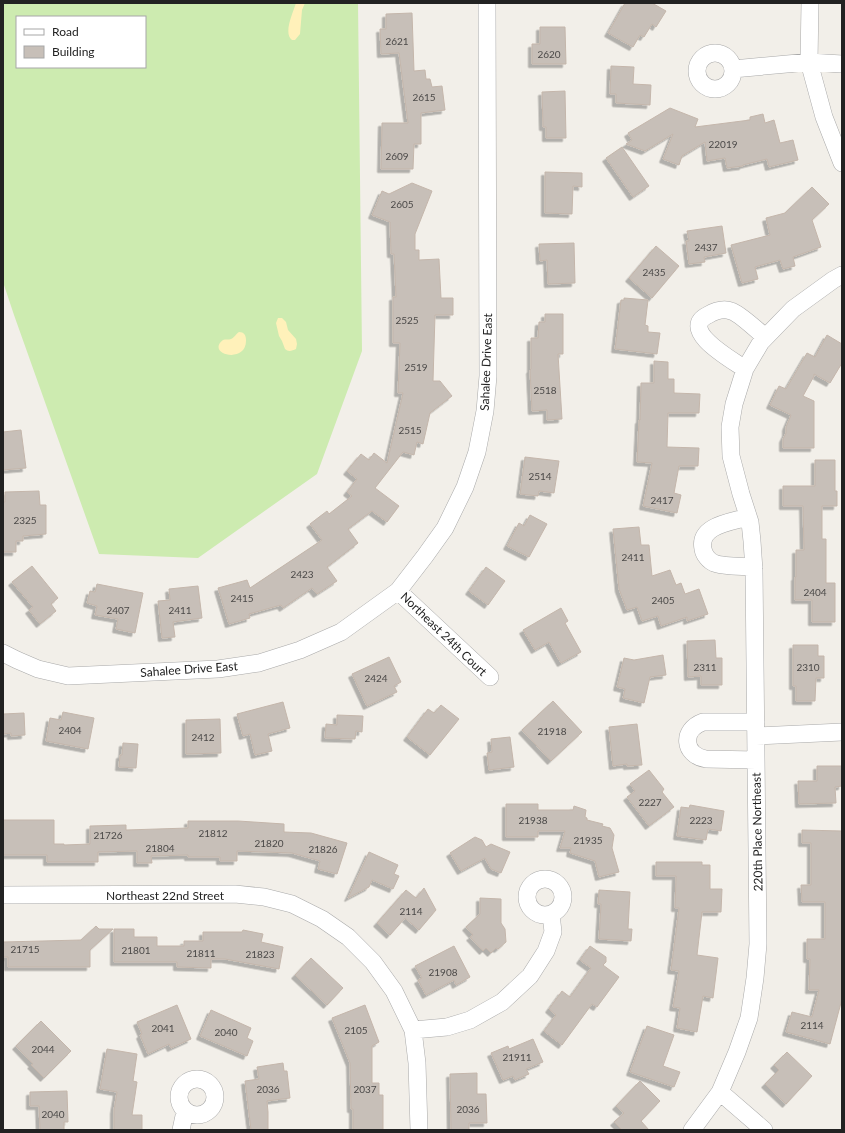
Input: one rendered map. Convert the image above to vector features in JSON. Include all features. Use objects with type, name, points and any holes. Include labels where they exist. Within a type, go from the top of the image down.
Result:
[{"type":"street","name":"Sahalee Drive East","points":[[3,653],[38,669],[68,676],[218,669],[259,663],[300,650],[341,632],[398,591],[425,556],[445,528],[465,487],[477,452],[485,411],[488,376],[487,3]]},
{"type":"street","points":[[810,3],[809,62],[824,117],[842,163]]},
{"type":"street","points":[[734,69],[809,62],[842,64]]},
{"type":"street","name":"220th Place Northeast","points":[[692,1130],[720,1092],[737,1052],[749,1018],[758,944],[754,567],[750,522],[731,456],[730,427],[734,404],[745,369],[765,337],[793,309],[842,275]]},
{"type":"street","points":[[745,369],[709,344],[699,330],[701,319],[714,311],[731,310],[765,337]]},
{"type":"street","points":[[748,517],[716,526],[710,530],[705,535],[703,548],[709,560],[714,563],[720,565],[754,567]]},
{"type":"street","name":"Northeast 24th Court","points":[[398,591],[490,677]]},
{"type":"street","points":[[756,760],[699,758],[690,750],[687,738],[689,732],[697,724],[703,722],[756,729],[842,732]]},
{"type":"street","name":"Northeast 22nd Street","points":[[3,895],[235,894],[264,897],[292,904],[322,919],[348,937],[373,962],[394,990],[413,1030],[417,1063],[419,1130]]},
{"type":"street","points":[[413,1030],[447,1027],[470,1020],[502,1002],[530,976],[546,951],[553,932],[551,914]]},
{"type":"street","points":[[720,1092],[764,1130]]},
{"type":"street","points":[[181,1130],[184,1116],[187,1112]]},
{"type":"green space","points":[[3,3],[358,3],[362,351],[317,474],[198,558],[99,554],[3,282]]},
{"type":"sand","points":[[296,3],[305,3],[302,10],[300,34],[295,40],[292,40],[288,33],[291,17]]},
{"type":"sand","points":[[278,318],[282,318],[286,322],[288,330],[296,339],[296,349],[287,351],[285,349],[279,336],[276,323]]},
{"type":"sand","points":[[239,332],[243,333],[246,337],[245,348],[240,353],[234,355],[223,353],[219,349],[219,345],[223,340],[232,338]]},
{"type":"building","points":[[625,3],[652,3],[666,11],[656,27],[652,24],[644,37],[640,35],[633,47],[608,33]]},
{"type":"building","points":[[412,13],[414,71],[425,70],[426,79],[430,79],[432,87],[442,86],[445,110],[421,113],[421,144],[414,144],[413,169],[381,169],[382,123],[408,123],[399,53],[381,54],[380,29],[386,29],[386,14]]},
{"type":"building","points":[[540,27],[565,27],[566,64],[532,64],[532,44],[540,44]]},
{"type":"building","points":[[611,66],[634,67],[633,84],[651,85],[650,105],[616,103],[616,94],[610,94]]},
{"type":"building","points":[[565,91],[566,138],[546,138],[546,127],[543,127],[542,92]]},
{"type":"building","points":[[670,108],[698,119],[695,127],[750,120],[750,117],[763,114],[765,123],[774,120],[780,143],[793,140],[798,160],[769,167],[767,159],[743,166],[727,168],[725,158],[707,161],[705,142],[682,156],[679,165],[663,159],[673,134],[645,151],[626,144],[632,140],[628,133]]},
{"type":"building","points":[[622,147],[649,186],[633,197],[606,158]]},
{"type":"building","points":[[545,172],[582,173],[582,187],[573,186],[572,214],[545,213]]},
{"type":"building","points":[[412,183],[432,191],[415,234],[415,250],[419,250],[419,260],[439,259],[441,298],[453,298],[453,315],[435,315],[433,381],[440,381],[452,396],[430,413],[423,444],[417,442],[414,455],[403,452],[375,488],[399,506],[387,522],[372,511],[348,529],[358,543],[327,567],[337,581],[317,594],[312,588],[283,608],[281,605],[249,614],[250,618],[229,624],[218,588],[247,580],[250,588],[322,540],[310,524],[327,511],[329,514],[352,496],[347,492],[357,479],[347,471],[361,454],[369,460],[374,453],[387,463],[403,393],[398,393],[400,343],[393,343],[393,297],[396,297],[394,254],[391,254],[390,222],[372,215],[382,191],[389,194]]},
{"type":"building","points":[[812,187],[829,204],[812,220],[821,247],[793,257],[795,266],[783,269],[780,260],[755,267],[758,279],[742,283],[731,245],[770,235],[766,218],[785,213]]},
{"type":"building","points":[[722,226],[726,253],[704,257],[705,262],[689,264],[686,241],[689,241],[687,231]]},
{"type":"building","points":[[574,243],[575,283],[548,284],[547,260],[540,261],[539,244]]},
{"type":"building","points":[[656,246],[679,266],[652,298],[629,278]]},
{"type":"building","points":[[624,298],[648,300],[645,325],[648,326],[648,332],[660,333],[657,354],[615,349],[621,300],[624,300]]},
{"type":"building","points":[[545,314],[563,314],[563,354],[558,354],[562,419],[547,420],[547,410],[532,411],[530,370],[531,338],[538,338],[539,322],[545,322]]},
{"type":"building","points":[[827,335],[842,344],[842,363],[830,383],[814,374],[803,396],[814,401],[814,448],[783,448],[783,439],[791,415],[770,405],[779,386],[786,389],[807,353],[815,357]]},
{"type":"building","points":[[654,361],[668,362],[668,379],[674,379],[674,393],[700,394],[699,413],[668,413],[667,447],[699,448],[698,466],[679,466],[674,493],[681,495],[677,513],[643,506],[652,463],[637,462],[641,383],[654,383]]},
{"type":"building","points":[[21,430],[26,468],[3,470],[3,432]]},
{"type":"building","points":[[525,457],[559,461],[554,493],[539,491],[538,496],[520,494]]},
{"type":"building","points":[[815,460],[835,460],[835,491],[837,491],[837,506],[822,506],[822,539],[826,539],[826,583],[835,583],[835,622],[812,622],[812,600],[795,600],[796,550],[804,550],[803,506],[783,506],[783,486],[815,486]]},
{"type":"building","points":[[39,491],[40,505],[46,505],[46,534],[23,536],[23,541],[16,541],[16,552],[3,552],[3,502],[5,502],[5,492]]},
{"type":"building","points":[[530,515],[547,524],[529,557],[507,546],[519,523],[524,526]]},
{"type":"building","points":[[639,527],[641,545],[649,545],[652,576],[670,570],[676,585],[681,583],[685,594],[699,589],[708,614],[687,621],[687,617],[661,626],[658,616],[642,621],[637,607],[627,610],[619,589],[613,529]]},
{"type":"building","points":[[32,566],[58,598],[51,604],[56,611],[40,624],[29,610],[33,607],[12,582]]},
{"type":"building","points":[[486,567],[505,581],[488,605],[469,591]]},
{"type":"building","points":[[97,584],[143,593],[135,633],[116,629],[118,619],[95,615],[97,606],[87,603],[90,591],[95,592]]},
{"type":"building","points":[[198,586],[202,618],[173,622],[175,637],[162,638],[158,601],[170,600],[169,589]]},
{"type":"building","points":[[561,608],[568,621],[565,623],[581,652],[561,663],[549,642],[535,650],[523,630]]},
{"type":"building","points":[[715,640],[716,658],[722,658],[722,685],[701,685],[701,676],[688,677],[687,641]]},
{"type":"building","points":[[793,645],[818,645],[818,656],[824,656],[824,678],[816,678],[815,701],[796,701],[796,686],[793,686]]},
{"type":"building","points":[[663,655],[666,675],[650,677],[644,703],[623,698],[625,689],[617,687],[624,658],[634,660]]},
{"type":"building","points":[[389,657],[401,682],[394,686],[397,692],[367,706],[352,674]]},
{"type":"building","points":[[553,701],[582,732],[551,761],[522,730]]},
{"type":"building","points":[[283,702],[290,728],[268,734],[272,751],[255,755],[250,734],[243,736],[237,714]]},
{"type":"building","points":[[441,705],[459,719],[430,755],[407,737],[428,709],[434,713]]},
{"type":"building","points":[[63,712],[94,718],[88,749],[46,741],[50,718],[61,720]]},
{"type":"building","points":[[24,713],[25,735],[11,736],[11,733],[3,734],[3,714]]},
{"type":"building","points":[[337,715],[363,716],[362,732],[356,731],[355,739],[325,738],[326,724],[337,725]]},
{"type":"building","points":[[220,719],[221,753],[186,754],[186,720]]},
{"type":"building","points":[[637,724],[642,765],[627,766],[627,764],[613,766],[609,727]]},
{"type":"building","points":[[510,737],[514,767],[489,770],[487,753],[492,752],[491,739]]},
{"type":"building","points":[[123,743],[138,744],[136,768],[119,767]]},
{"type":"building","points":[[817,766],[842,766],[842,786],[835,787],[836,803],[799,804],[798,781],[817,781]]},
{"type":"building","points":[[649,770],[664,789],[662,792],[674,807],[649,826],[627,797],[635,791],[630,784]]},
{"type":"building","points":[[506,804],[538,804],[538,810],[573,810],[574,806],[586,810],[585,817],[587,820],[603,824],[602,826],[610,828],[614,835],[612,848],[619,872],[599,877],[595,861],[570,853],[571,848],[560,848],[565,831],[538,831],[538,837],[506,837]]},
{"type":"building","points":[[690,805],[724,811],[721,831],[708,829],[706,840],[677,836],[681,807],[689,808]]},
{"type":"building","points":[[3,820],[54,820],[54,844],[64,845],[90,844],[90,826],[126,825],[126,830],[188,828],[188,821],[238,821],[284,824],[284,832],[311,833],[347,843],[337,874],[318,869],[320,861],[292,853],[237,851],[237,861],[220,861],[220,857],[188,857],[188,855],[151,856],[152,863],[137,863],[137,851],[98,852],[98,862],[47,862],[47,855],[3,855]]},
{"type":"building","points":[[802,830],[842,831],[842,999],[830,1044],[786,1032],[792,1012],[812,1017],[819,990],[809,990],[810,959],[807,959],[807,939],[825,939],[825,902],[802,902],[801,885],[811,885],[811,843],[802,843]]},
{"type":"building","points":[[475,837],[482,840],[486,847],[491,844],[510,852],[501,873],[491,869],[485,858],[461,871],[450,853]]},
{"type":"building","points":[[369,852],[398,865],[394,874],[399,876],[393,889],[372,880],[369,887],[348,898]]},
{"type":"building","points":[[656,862],[702,862],[702,865],[710,865],[710,889],[722,889],[721,912],[702,912],[697,955],[718,958],[713,998],[703,996],[697,1032],[677,1028],[680,1008],[673,1007],[679,971],[671,970],[679,908],[675,908],[676,876],[656,876]]},
{"type":"building","points":[[424,888],[436,910],[419,930],[405,918],[390,935],[377,923],[406,890],[416,898]]},
{"type":"building","points":[[599,890],[630,892],[628,929],[632,929],[631,941],[599,939],[601,904],[598,904]]},
{"type":"building","points":[[480,898],[501,899],[501,923],[505,929],[506,942],[491,953],[486,948],[483,951],[470,937],[473,935],[466,927],[480,914]]},
{"type":"building","points":[[96,926],[99,929],[113,929],[90,950],[90,967],[8,967],[8,957],[3,957],[3,942],[81,940]]},
{"type":"building","points":[[114,929],[134,929],[134,937],[157,937],[157,946],[184,946],[184,941],[203,941],[203,932],[242,932],[243,930],[263,934],[261,942],[283,947],[279,969],[225,959],[211,959],[211,968],[177,967],[177,962],[114,962]]},
{"type":"building","points":[[454,946],[470,977],[456,985],[454,980],[426,995],[418,980],[422,978],[415,966]]},
{"type":"building","points":[[590,946],[606,957],[606,962],[603,965],[619,977],[597,1007],[592,1004],[562,1045],[544,1031],[556,1015],[549,1009],[562,991],[570,997],[591,968],[580,960]]},
{"type":"building","points":[[311,958],[343,988],[327,1005],[295,975]]},
{"type":"building","points":[[177,1005],[191,1039],[171,1048],[169,1044],[148,1054],[140,1035],[142,1034],[137,1022]]},
{"type":"building","points":[[365,1005],[379,1042],[372,1046],[372,1083],[379,1083],[379,1095],[383,1095],[383,1130],[353,1130],[350,1063],[332,1018]]},
{"type":"building","points":[[211,1010],[251,1028],[247,1038],[253,1041],[247,1056],[200,1036]]},
{"type":"building","points":[[41,1021],[71,1051],[44,1078],[31,1065],[33,1064],[16,1046]]},
{"type":"building","points":[[647,1026],[674,1035],[663,1066],[680,1072],[674,1087],[630,1072]]},
{"type":"building","points":[[533,1039],[543,1062],[526,1069],[529,1074],[515,1080],[513,1076],[503,1080],[491,1053],[508,1046],[509,1049]]},
{"type":"building","points":[[107,1049],[137,1054],[133,1081],[137,1082],[132,1115],[142,1115],[142,1130],[114,1130],[114,1110],[117,1092],[100,1089]]},
{"type":"building","points":[[787,1052],[812,1076],[786,1104],[765,1084],[779,1070],[774,1065]]},
{"type":"building","points":[[283,1063],[284,1071],[287,1071],[290,1098],[267,1101],[268,1130],[251,1130],[245,1081],[259,1079],[257,1067]]},
{"type":"building","points":[[477,1073],[477,1094],[486,1094],[487,1123],[469,1123],[469,1130],[451,1130],[450,1074]]},
{"type":"building","points":[[640,1081],[660,1101],[641,1121],[649,1130],[622,1130],[614,1122],[624,1113],[616,1106]]},
{"type":"building","points":[[67,1091],[68,1122],[64,1122],[64,1130],[40,1130],[39,1106],[30,1106],[30,1092]]}]
